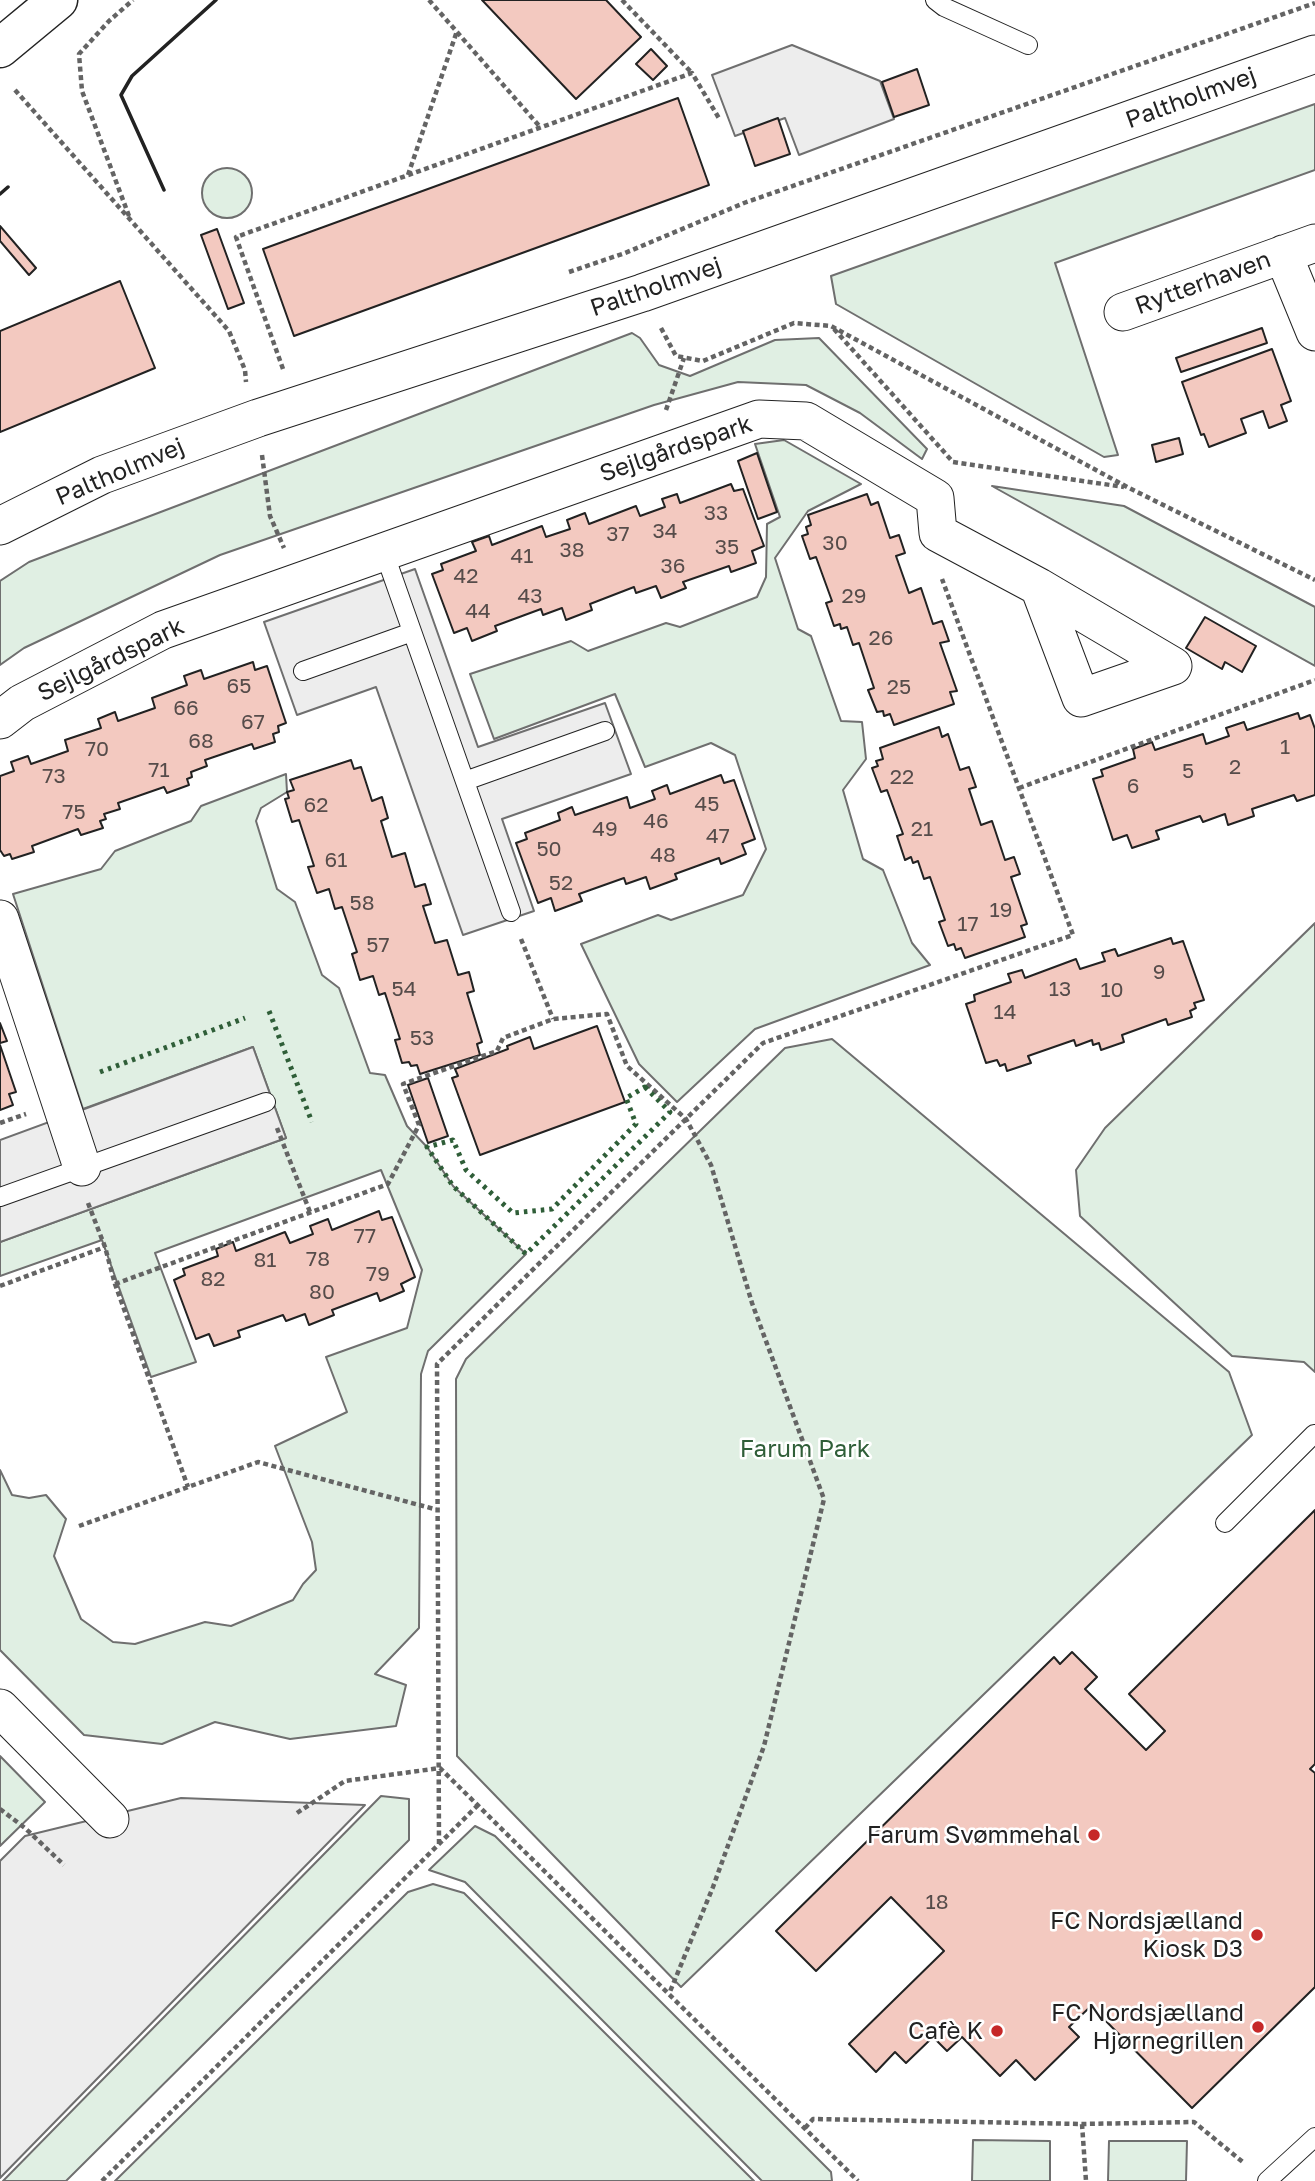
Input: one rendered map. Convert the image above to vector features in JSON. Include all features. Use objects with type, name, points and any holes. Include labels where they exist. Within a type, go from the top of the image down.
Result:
[{"type":"main road","points":[[0,48],[58,0]]},
{"type":"street","name":"Paltholmvej","points":[[0,526],[252,401],[642,293],[1315,54]]},
{"type":"street","name":"Rytterhaven","points":[[1123,312],[1299,249],[1315,332]]},
{"type":"street","name":"Sejlgårdspark","points":[[0,720],[22,703],[163,629],[759,419],[806,421],[935,498],[938,533]]},
{"type":"street","points":[[938,533],[1039,587]]},
{"type":"street","points":[[0,919],[78,1169]]},
{"type":"street","points":[[0,1708],[110,1819]]},
{"type":"lane","points":[[935,0],[944,7],[1028,44]]},
{"type":"lane","points":[[384,552],[511,912]]},
{"type":"lane","points":[[303,671],[412,632]]},
{"type":"lane","points":[[465,781],[606,731]]},
{"type":"lane","points":[[0,1197],[266,1102]]},
{"type":"lane","points":[[1225,1523],[1315,1436]]},
{"type":"lane","points":[[1268,2181],[1315,2137]]},
{"type":"path","points":[[131,220],[82,91],[79,54],[109,21],[133,0]]},
{"type":"path","points":[[429,0],[541,128]]},
{"type":"path","points":[[622,0],[692,73],[720,120]]},
{"type":"path","points":[[1315,3],[744,203],[625,253],[642,293],[676,356],[703,361],[794,323],[831,326],[1129,488],[1315,580]]},
{"type":"path","points":[[407,176],[457,31]]},
{"type":"path","points":[[283,369],[236,237],[692,73]]},
{"type":"path","points":[[15,90],[229,331],[245,370],[252,401],[270,516],[299,582]]},
{"type":"path","points":[[831,326],[953,462],[1129,488]]},
{"type":"path","points":[[439,1844],[438,1364],[763,1043],[1073,935],[934,560],[938,533]]},
{"type":"path","points":[[1019,788],[1315,680]]},
{"type":"path","points":[[511,912],[553,1020]]},
{"type":"path","points":[[115,1284],[388,1184],[419,1125],[403,1084],[498,1051],[503,1038],[553,1020],[607,1014],[627,1066],[686,1119],[710,1164],[752,1304],[824,1499],[764,1746],[713,1887],[669,1994]]},
{"type":"path","points":[[266,1102],[310,1212]]},
{"type":"path","points":[[78,1169],[115,1284],[188,1487]]},
{"type":"path","points":[[0,1286],[105,1247]]},
{"type":"path","points":[[79,1526],[258,1462],[438,1510]]},
{"type":"path","points":[[440,1768],[858,2181]]},
{"type":"path","points":[[298,1813],[345,1781],[440,1768]]},
{"type":"path","points":[[102,2181],[478,1805]]},
{"type":"path","points":[[0,1809],[25,1828],[64,1865]]},
{"type":"path","points":[[805,2128],[813,2119],[1082,2124],[1194,2122],[1246,2164]]},
{"type":"path","points":[[1082,2124],[1086,2181]]},
{"type":"green space","points":[[1315,104],[1315,170],[1055,263],[1118,455],[1104,457],[836,304],[831,276]]},
{"type":"green space","points":[[227,168],[244,176],[252,193],[244,210],[227,218],[210,210],[202,193],[210,176]]},
{"type":"green space","points":[[632,333],[640,338],[659,365],[690,376],[775,340],[819,338],[927,449],[922,459],[860,413],[806,385],[738,382],[654,405],[220,555],[24,648],[0,665],[0,581],[29,562]]},
{"type":"green space","points":[[784,440],[861,484],[808,511],[775,558],[798,629],[811,636],[841,721],[862,722],[866,759],[843,790],[863,859],[883,870],[912,943],[930,965],[755,1029],[677,1102],[639,1064],[581,944],[658,915],[671,920],[743,895],[766,849],[735,755],[711,743],[645,767],[615,694],[494,739],[470,674],[571,641],[588,651],[666,623],[680,627],[757,597],[766,577],[767,524],[780,517],[755,444]]},
{"type":"green space","points":[[992,486],[1124,506],[1315,607],[1315,666]]},
{"type":"green space","points":[[286,774],[287,792],[261,808],[256,821],[277,889],[295,902],[322,975],[339,988],[370,1073],[385,1075],[407,1126],[427,1147],[453,1186],[526,1254],[428,1351],[421,1374],[419,1628],[375,1674],[406,1685],[396,1726],[290,1739],[215,1722],[162,1744],[84,1735],[0,1650],[0,1470],[12,1495],[29,1498],[46,1495],[66,1519],[54,1556],[81,1619],[113,1642],[135,1644],[205,1622],[231,1626],[293,1600],[316,1570],[312,1542],[275,1446],[347,1412],[326,1357],[407,1328],[422,1270],[381,1170],[155,1253],[196,1362],[151,1377],[102,1240],[0,1276],[0,1242],[286,1138],[253,1047],[83,1109],[13,894],[101,869],[115,851],[191,821],[201,806]]},
{"type":"green space","points":[[1315,923],[1315,1372],[1304,1362],[1232,1356],[1080,1216],[1076,1170],[1105,1128]]},
{"type":"green space","name":"Farum Park","points":[[832,1039],[1229,1372],[1252,1435],[681,1987],[457,1756],[456,1379],[466,1359],[785,1048]]},
{"type":"green space","points":[[0,1756],[45,1802],[0,1846]]},
{"type":"green space","points":[[381,1796],[409,1799],[409,1840],[66,2181],[3,2181]]},
{"type":"green space","points":[[475,1826],[495,1836],[831,2172],[832,2181],[762,2181],[465,1882],[429,1870]]},
{"type":"green space","points":[[433,1884],[464,1893],[754,2181],[115,2181],[408,1892]]},
{"type":"green space","points":[[973,2140],[1050,2141],[1050,2181],[972,2181]]},
{"type":"green space","points":[[1109,2141],[1187,2141],[1186,2181],[1108,2181]]},
{"type":"shaded area","points":[[792,45],[880,81],[894,119],[799,155],[785,118],[735,136],[712,75]]},
{"type":"shaded area","points":[[415,569],[478,747],[605,703],[631,774],[502,819],[534,911],[463,935],[376,687],[297,715],[264,622]]},
{"type":"shaded area","points":[[253,1047],[286,1138],[0,1242],[0,1140]]},
{"type":"shaded area","points":[[181,1798],[365,1805],[0,2178],[0,1861],[25,1836]]},
{"type":"building","points":[[482,0],[606,0],[641,37],[576,99]]},
{"type":"building","points":[[651,49],[667,66],[653,80],[636,64]]},
{"type":"building","points":[[917,69],[929,105],[894,117],[882,82]]},
{"type":"building","points":[[678,98],[709,185],[294,336],[263,249]]},
{"type":"building","points":[[778,118],[790,154],[755,166],[743,131]]},
{"type":"building","points":[[0,226],[36,268],[29,275],[0,241]]},
{"type":"building","points":[[217,229],[244,303],[228,309],[201,235]]},
{"type":"building","points":[[120,281],[155,368],[0,432],[0,331]]},
{"type":"building","points":[[1262,328],[1267,343],[1181,372],[1176,358]]},
{"type":"building","points":[[1272,349],[1291,401],[1281,405],[1287,421],[1269,428],[1263,411],[1241,419],[1246,433],[1209,447],[1204,434],[1201,435],[1182,382]]},
{"type":"building","points":[[1179,438],[1183,454],[1156,462],[1152,445]]},
{"type":"building","points":[[757,453],[777,512],[758,519],[738,461]]},
{"type":"building","points":[[731,484],[734,491],[743,489],[764,546],[752,551],[756,563],[731,572],[729,566],[683,582],[686,588],[661,598],[656,586],[636,593],[634,587],[590,604],[592,610],[566,620],[562,608],[543,615],[541,609],[495,626],[497,631],[472,641],[467,628],[454,633],[432,574],[443,570],[441,564],[476,551],[472,542],[489,536],[492,545],[542,526],[546,537],[570,529],[567,520],[585,513],[589,524],[636,506],[640,516],[665,507],[662,499],[677,494],[680,503]]},
{"type":"building","points":[[867,494],[871,505],[878,502],[890,538],[899,535],[905,553],[896,556],[909,593],[921,588],[933,624],[942,621],[949,641],[940,643],[957,691],[950,692],[954,704],[894,725],[890,714],[884,716],[883,711],[877,712],[868,690],[874,688],[859,643],[853,645],[847,627],[841,629],[840,624],[834,626],[826,603],[832,601],[816,557],[810,559],[802,536],[808,534],[806,527],[811,525],[808,515]]},
{"type":"building","points":[[1205,617],[1256,646],[1242,672],[1225,662],[1222,669],[1186,648]]},
{"type":"building","points":[[253,662],[255,670],[267,666],[286,723],[278,726],[279,732],[273,734],[275,742],[254,749],[252,744],[205,760],[207,766],[191,772],[192,777],[187,779],[189,785],[167,793],[164,787],[118,803],[120,809],[104,814],[106,819],[100,821],[103,828],[81,835],[78,829],[32,846],[34,852],[12,859],[10,854],[4,856],[0,850],[0,776],[14,771],[11,762],[28,756],[31,764],[68,751],[65,740],[101,728],[98,719],[115,712],[118,721],[155,708],[152,698],[187,685],[184,676],[201,670],[204,679]]},
{"type":"building","points":[[1298,713],[1300,719],[1310,715],[1315,729],[1315,795],[1297,801],[1294,795],[1252,809],[1254,816],[1228,825],[1225,814],[1203,822],[1200,816],[1156,831],[1159,839],[1132,848],[1127,835],[1113,840],[1093,779],[1103,776],[1101,770],[1135,758],[1133,749],[1152,742],[1155,750],[1203,734],[1206,744],[1229,736],[1226,728],[1244,722],[1247,730]]},
{"type":"building","points":[[939,727],[942,737],[948,734],[960,770],[969,767],[976,787],[969,789],[981,825],[992,821],[1005,860],[1014,857],[1020,874],[1011,877],[1027,924],[1021,926],[1025,937],[965,958],[961,948],[956,950],[954,944],[948,946],[939,922],[945,920],[930,877],[924,879],[918,861],[913,863],[911,857],[905,860],[897,836],[903,834],[887,790],[881,792],[872,768],[878,766],[876,761],[883,759],[880,748]]},
{"type":"building","points":[[351,760],[354,769],[361,767],[372,801],[382,797],[388,818],[381,821],[392,857],[405,853],[415,887],[425,884],[431,904],[423,906],[435,943],[447,940],[458,975],[469,972],[474,991],[467,993],[482,1042],[477,1044],[480,1055],[420,1074],[417,1065],[402,1063],[395,1040],[400,1039],[385,993],[379,995],[373,976],[360,980],[352,954],[357,952],[342,907],[335,909],[329,889],[317,893],[308,867],[314,866],[299,820],[292,822],[285,799],[289,798],[287,792],[294,790],[290,780]]},
{"type":"building","points":[[721,775],[724,783],[734,780],[755,839],[742,844],[746,854],[721,864],[719,858],[675,874],[677,879],[650,889],[646,877],[626,884],[624,878],[579,894],[582,901],[555,911],[551,898],[538,903],[516,843],[527,839],[525,833],[560,820],[558,813],[572,807],[575,815],[627,797],[630,808],[655,799],[652,791],[667,785],[670,794]]},
{"type":"building","points":[[1171,938],[1173,944],[1183,941],[1204,1000],[1194,1003],[1196,1008],[1190,1011],[1192,1017],[1168,1025],[1166,1019],[1122,1035],[1124,1042],[1101,1050],[1099,1043],[1093,1045],[1092,1040],[1076,1046],[1074,1040],[1028,1056],[1031,1063],[1007,1071],[1005,1064],[1000,1066],[997,1060],[986,1063],[966,1004],[975,1001],[974,995],[1011,982],[1008,974],[1022,970],[1025,978],[1076,959],[1080,969],[1105,961],[1102,953],[1115,949],[1118,956]]},
{"type":"building","points":[[0,1023],[7,1041],[0,1043]]},
{"type":"building","points":[[597,1026],[625,1102],[480,1155],[452,1078],[458,1076],[455,1069],[508,1049],[507,1046],[530,1037],[534,1049]]},
{"type":"building","points":[[0,1045],[16,1092],[9,1094],[13,1105],[0,1110]]},
{"type":"building","points":[[428,1078],[448,1136],[428,1143],[408,1085]]},
{"type":"building","points":[[379,1211],[382,1220],[392,1217],[415,1277],[401,1284],[404,1291],[380,1301],[377,1293],[332,1310],[334,1315],[309,1325],[305,1314],[286,1321],[283,1315],[238,1331],[240,1337],[214,1346],[209,1334],[196,1339],[174,1280],[185,1275],[183,1269],[218,1256],[216,1249],[233,1242],[236,1251],[285,1232],[290,1243],[313,1234],[310,1226],[328,1219],[332,1230]]},
{"type":"building","name":"Farum Svømmehal","points":[[1315,1510],[1315,1764],[1310,1769],[1315,1773],[1315,1987],[1192,2108],[1091,2006],[1069,2027],[1079,2037],[1035,2080],[1016,2060],[1000,2076],[962,2037],[947,2051],[933,2037],[906,2063],[895,2052],[876,2072],[849,2044],[944,1951],[891,1897],[816,1971],[776,1931],[1054,1657],[1060,1664],[1072,1652],[1097,1677],[1085,1689],[1146,1750],[1165,1731],[1129,1694]]},
{"type":"hedge","points":[[269,1011],[312,1122]]},
{"type":"hedge","points":[[100,1072],[245,1018]]},
{"type":"hedge","points":[[645,1087],[670,1112],[526,1254],[453,1186],[427,1147],[453,1140],[466,1170],[513,1213],[552,1209],[636,1124],[626,1098],[645,1087]]},
{"type":"wall","points":[[164,190],[121,95],[132,76],[216,0]]},
{"type":"wall","points":[[0,194],[8,187]]},
{"type":"place","name":"Farum Svømmehal","points":[[1094,1835]]},
{"type":"place","name":"FC Nordsjælland Kiosk D3","points":[[1257,1935]]},
{"type":"place","name":"FC Nordsjælland Hjørnegrillen","points":[[1258,2027]]},
{"type":"place","name":"Cafè K","points":[[997,2031]]}]
